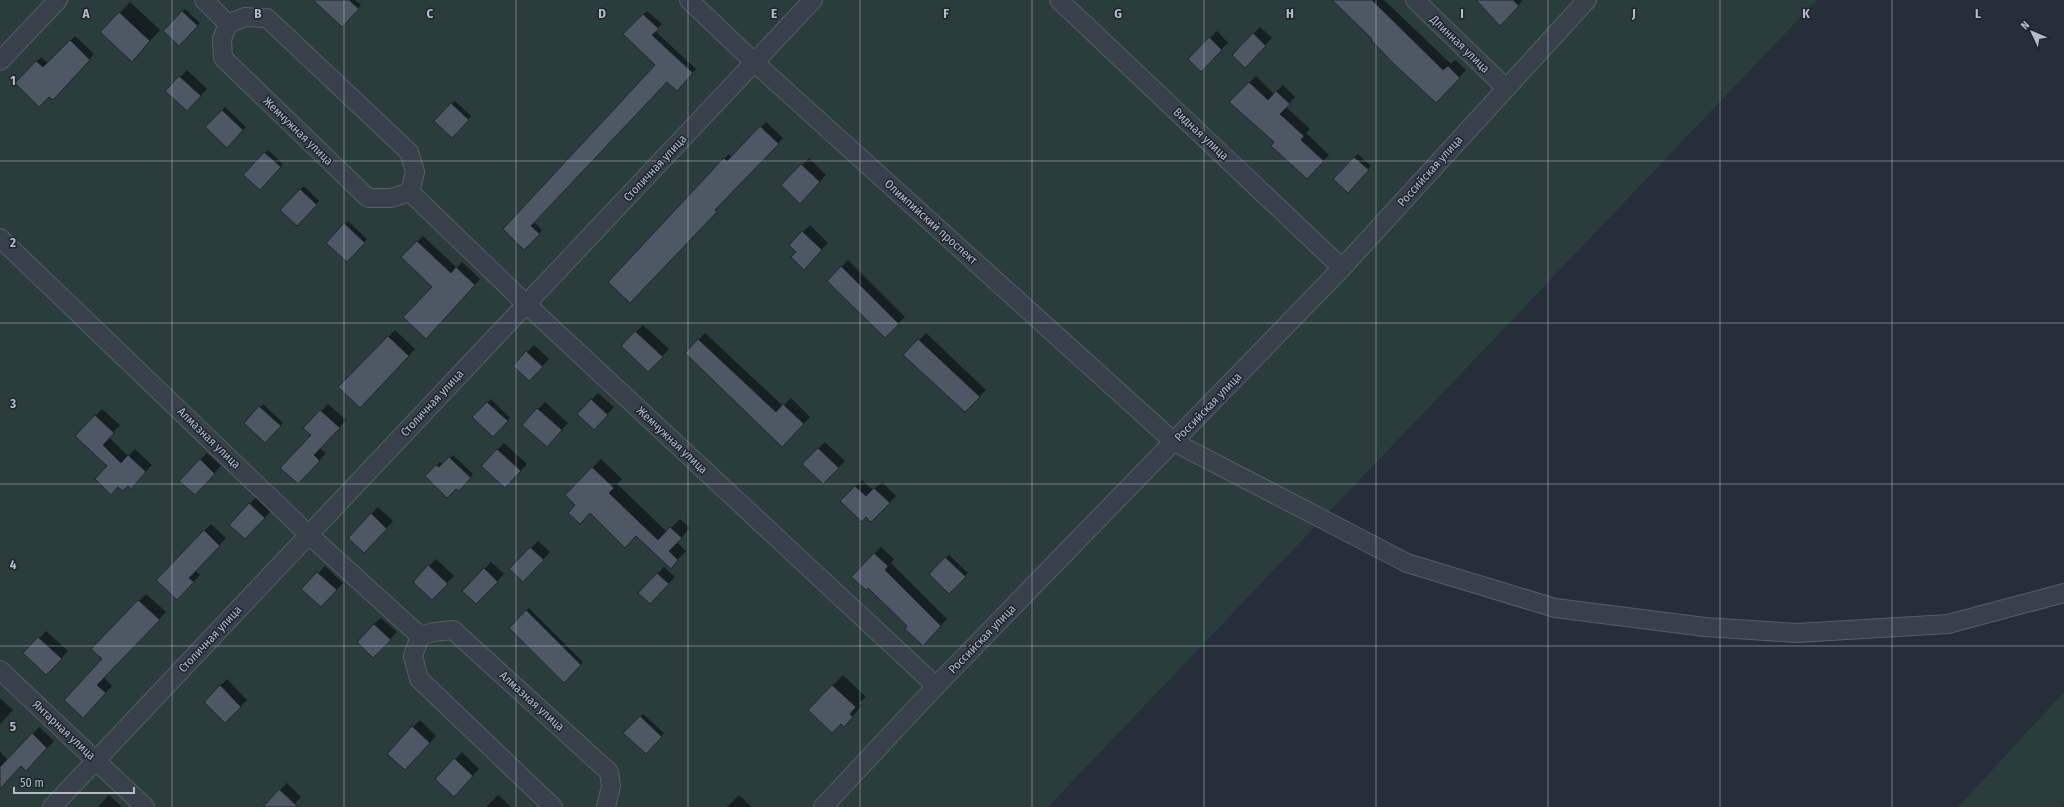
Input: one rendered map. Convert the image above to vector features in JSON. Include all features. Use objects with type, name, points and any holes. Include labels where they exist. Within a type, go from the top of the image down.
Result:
[{"type":"street","points":[[0,62],[58,0]]},
{"type":"street","points":[[204,0],[228,24],[245,17],[267,18],[409,152],[415,172],[410,192]]},
{"type":"street","name":"Олимпийский проспект","points":[[689,0],[754,62],[1174,442],[1407,562],[1555,608],[1705,627],[1797,633],[1948,624],[2064,593]]},
{"type":"street","name":"Столичная улица","points":[[52,807],[813,0]]},
{"type":"street","name":"Видная улица","points":[[1059,0],[1342,268]]},
{"type":"street","name":"Длинная улица","points":[[1415,0],[1506,88]]},
{"type":"street","name":"Российская улица","points":[[823,807],[936,686],[1342,268],[1587,0]]},
{"type":"street","name":"Жемчужная улица","points":[[228,24],[222,39],[223,58],[368,198],[391,198],[410,192],[526,304],[936,686]]},
{"type":"street","name":"Алмазная улица","points":[[0,238],[308,534],[420,636],[434,632],[453,630],[604,766],[609,772],[611,786],[606,807]]},
{"type":"street","points":[[420,636],[413,656],[419,679],[553,807]]},
{"type":"street","name":"Янтарная улица","points":[[0,670],[145,807]]},
{"type":"shaded area","points":[[0,0],[1817,0],[1048,807],[0,807]]},
{"type":"shaded area","points":[[2064,692],[2064,803],[2061,807],[1958,807]]},
{"type":"building","points":[[313,0],[349,0],[359,9],[342,27]]},
{"type":"building","points":[[1332,0],[1372,0],[1443,70],[1448,66],[1460,78],[1436,103],[1395,65],[1371,40],[1372,39]]},
{"type":"building","points":[[1476,0],[1513,0],[1519,6],[1500,26]]},
{"type":"building","points":[[182,11],[198,26],[179,46],[163,31]]},
{"type":"building","points":[[119,12],[150,41],[132,62],[100,32]]},
{"type":"building","points":[[643,14],[659,29],[652,35],[693,73],[677,91],[667,82],[531,226],[540,234],[524,250],[503,229],[655,65],[623,34]]},
{"type":"building","points":[[1253,33],[1266,46],[1245,68],[1232,55]]},
{"type":"building","points":[[1209,37],[1222,50],[1201,72],[1188,59]]},
{"type":"building","points":[[70,40],[90,60],[53,100],[49,97],[39,107],[15,83],[36,61],[43,67]]},
{"type":"building","points":[[179,76],[201,96],[187,111],[165,91]]},
{"type":"building","points":[[1249,82],[1268,100],[1276,91],[1290,104],[1280,114],[1304,136],[1301,140],[1324,161],[1307,179],[1271,146],[1274,142],[1229,102]]},
{"type":"building","points":[[451,103],[469,120],[452,138],[434,121]]},
{"type":"building","points":[[222,110],[243,130],[227,148],[205,127]]},
{"type":"building","points":[[760,126],[779,144],[715,210],[717,212],[630,303],[608,282],[718,164],[724,158],[727,161]]},
{"type":"building","points":[[264,152],[281,167],[260,190],[243,175]]},
{"type":"building","points":[[1354,157],[1369,170],[1348,193],[1333,179]]},
{"type":"building","points":[[801,164],[820,182],[800,204],[781,185]]},
{"type":"building","points":[[300,189],[317,205],[297,226],[280,210]]},
{"type":"building","points":[[344,223],[365,243],[347,262],[326,243]]},
{"type":"building","points":[[802,231],[822,250],[804,270],[791,257],[796,252],[789,245]]},
{"type":"building","points":[[417,241],[451,273],[456,267],[475,285],[426,339],[403,317],[432,287],[401,257]]},
{"type":"building","points":[[841,266],[899,324],[885,338],[827,281]]},
{"type":"building","points":[[635,331],[663,357],[648,372],[621,346]]},
{"type":"building","points":[[388,336],[409,356],[360,408],[338,387]]},
{"type":"building","points":[[698,339],[776,412],[783,404],[804,424],[782,447],[685,353]]},
{"type":"building","points":[[918,339],[980,397],[965,412],[903,355]]},
{"type":"building","points":[[526,351],[543,367],[529,381],[513,366]]},
{"type":"building","points":[[591,399],[608,415],[594,430],[577,414]]},
{"type":"building","points":[[487,402],[508,421],[493,437],[472,417]]},
{"type":"building","points":[[259,406],[281,426],[265,443],[244,423]]},
{"type":"building","points":[[537,408],[562,430],[547,447],[522,425]]},
{"type":"building","points":[[320,410],[340,428],[314,455],[320,461],[298,484],[280,468],[311,435],[303,428]]},
{"type":"building","points":[[95,415],[114,433],[103,445],[121,463],[128,455],[146,472],[131,489],[128,486],[123,491],[118,487],[111,495],[95,479],[107,466],[75,436]]},
{"type":"building","points":[[818,448],[839,468],[823,484],[802,464]]},
{"type":"building","points":[[497,449],[521,471],[505,488],[481,466]]},
{"type":"building","points":[[449,457],[471,478],[459,491],[456,489],[447,498],[425,476],[436,465],[439,467]]},
{"type":"building","points":[[200,459],[215,474],[195,495],[179,481]]},
{"type":"building","points":[[592,467],[614,488],[609,493],[658,540],[670,527],[682,538],[669,551],[678,560],[671,569],[636,536],[625,548],[590,513],[580,524],[568,513],[575,505],[565,495]]},
{"type":"building","points":[[855,486],[866,496],[874,488],[890,503],[871,522],[866,517],[862,522],[840,501]]},
{"type":"building","points":[[249,503],[265,518],[245,539],[229,525]]},
{"type":"building","points":[[371,513],[387,529],[364,553],[348,538]]},
{"type":"building","points":[[204,530],[220,546],[189,578],[194,582],[177,600],[156,580]]},
{"type":"building","points":[[530,547],[544,560],[523,582],[509,569]]},
{"type":"building","points":[[874,553],[888,566],[885,570],[941,626],[923,646],[905,629],[907,626],[868,588],[866,590],[851,577]]},
{"type":"building","points":[[945,557],[966,577],[949,594],[929,574]]},
{"type":"building","points":[[428,565],[448,584],[432,600],[413,582]]},
{"type":"building","points":[[484,568],[498,582],[476,604],[462,591]]},
{"type":"building","points":[[317,572],[337,590],[321,607],[301,589]]},
{"type":"building","points":[[657,573],[669,584],[650,604],[638,593]]},
{"type":"building","points":[[138,600],[160,620],[97,685],[106,693],[83,718],[64,700],[102,659],[91,649]]},
{"type":"building","points":[[526,610],[581,665],[564,683],[509,628]]},
{"type":"building","points":[[374,624],[391,640],[373,658],[357,642]]},
{"type":"building","points":[[38,637],[62,659],[46,675],[23,653]]},
{"type":"building","points":[[220,685],[241,707],[225,723],[204,702]]},
{"type":"building","points":[[832,685],[856,707],[850,714],[853,717],[844,727],[841,724],[832,733],[808,710]]},
{"type":"building","points":[[640,716],[662,737],[646,754],[623,733]]},
{"type":"building","points":[[412,726],[430,743],[405,770],[387,754]]},
{"type":"building","points":[[32,733],[47,748],[26,771],[21,766],[0,789],[0,767]]},
{"type":"building","points":[[454,758],[473,776],[454,797],[435,779]]},
{"type":"building","points":[[279,789],[298,807],[263,807]]}]
